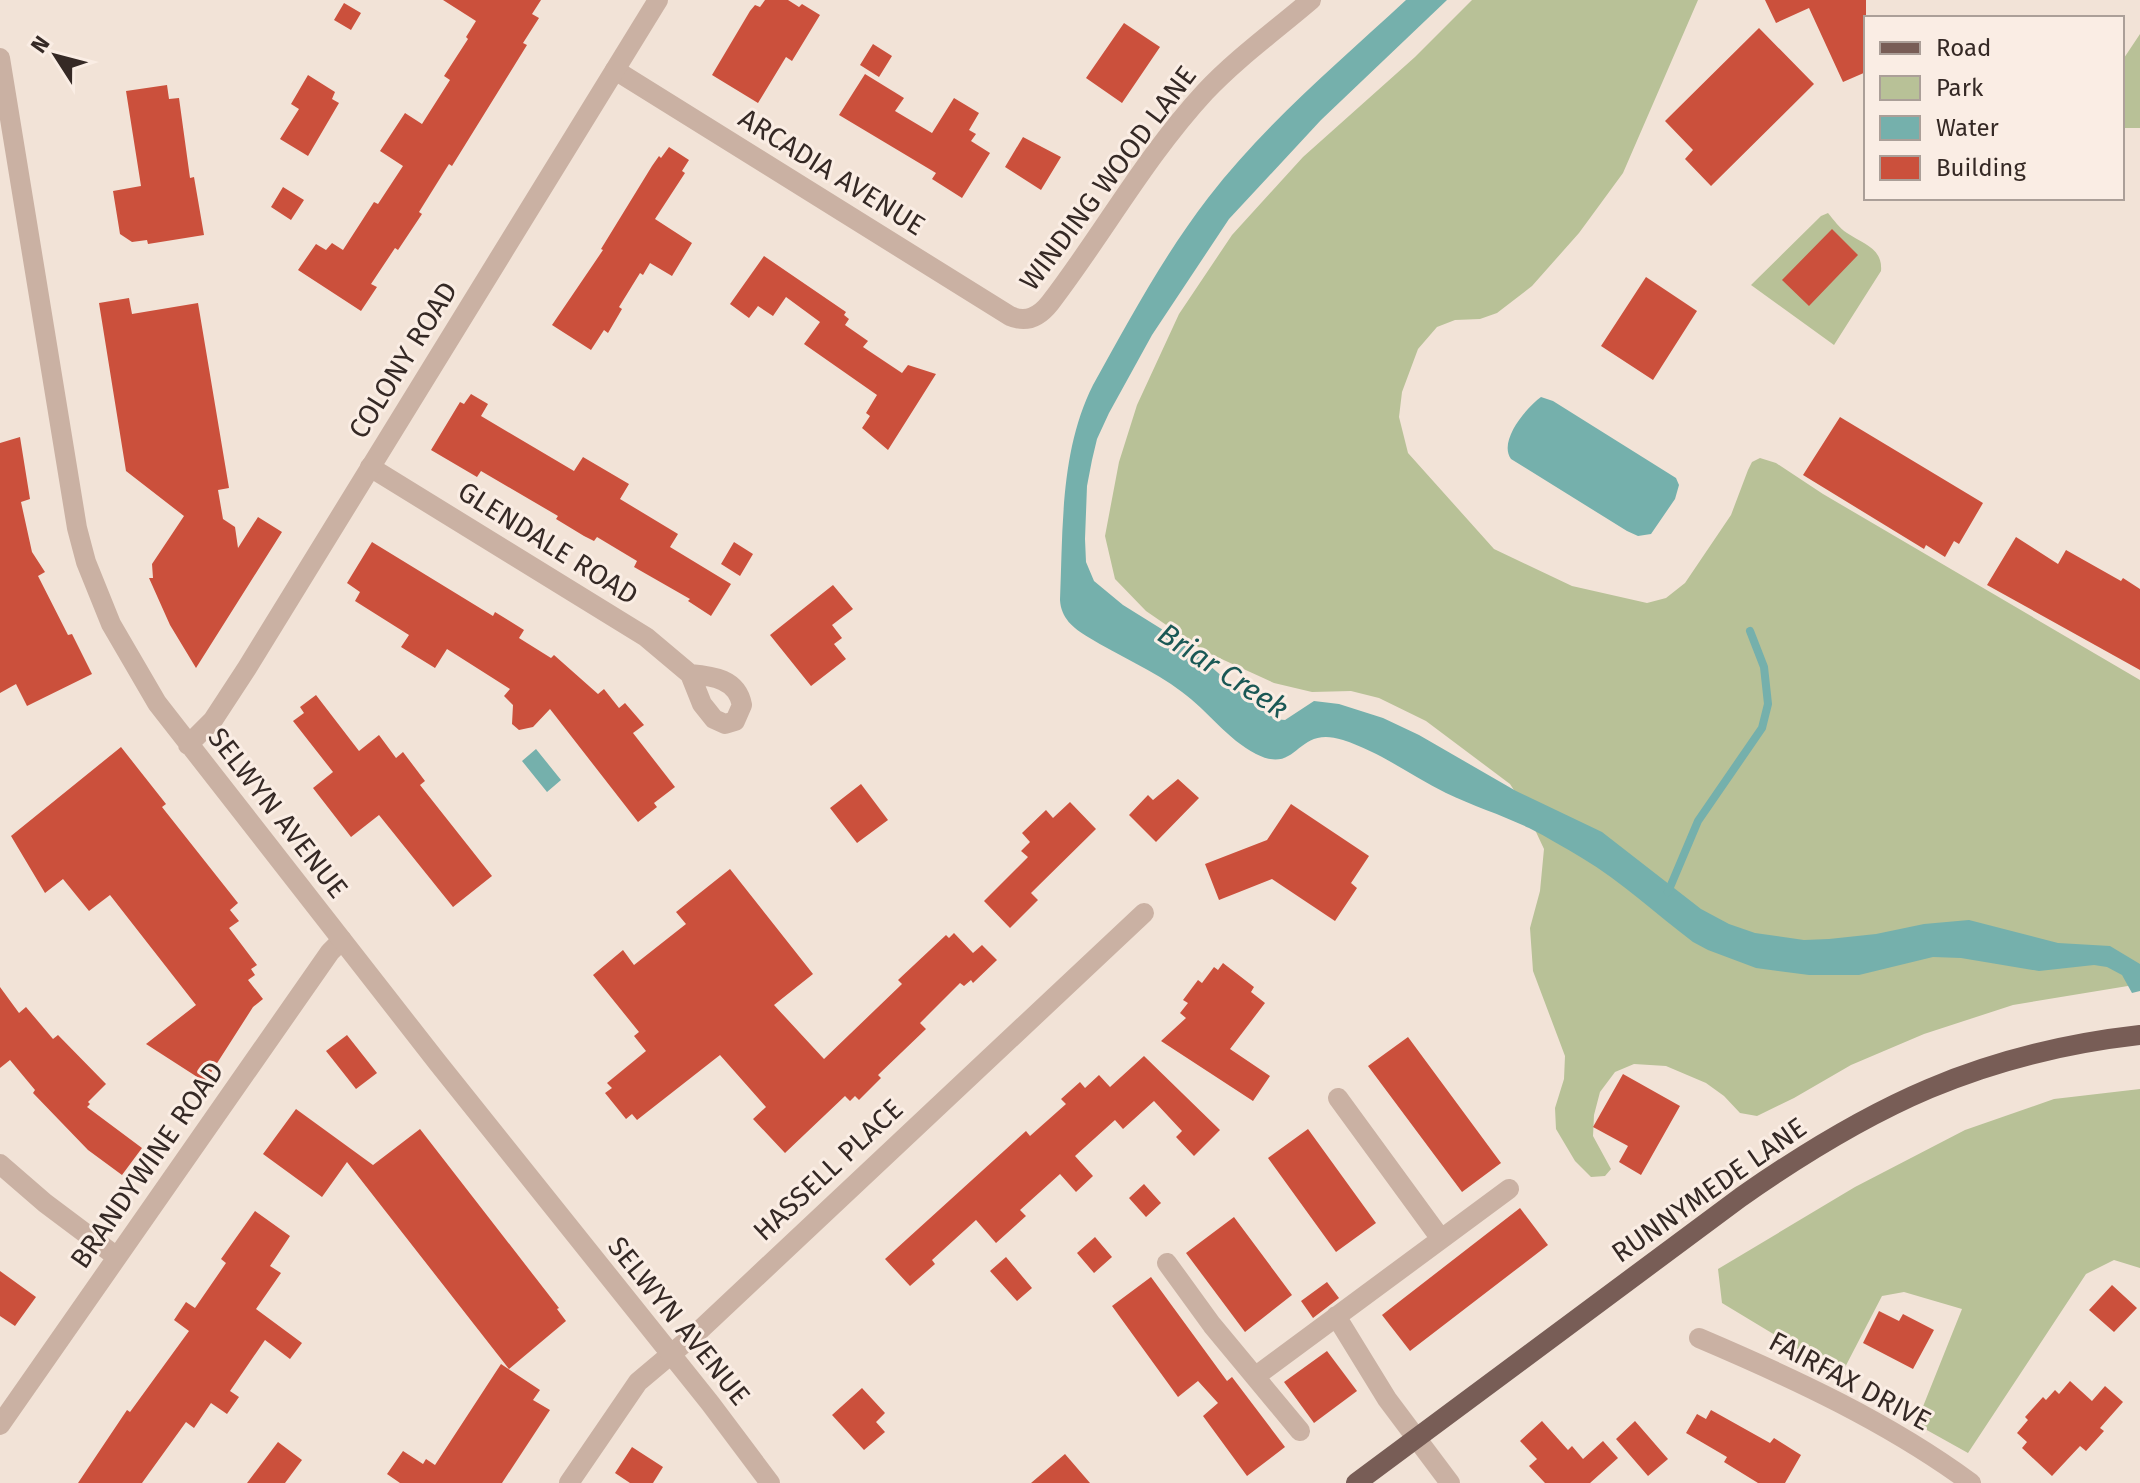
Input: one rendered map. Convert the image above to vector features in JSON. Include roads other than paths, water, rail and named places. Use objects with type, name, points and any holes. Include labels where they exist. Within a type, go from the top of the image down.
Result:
[{"type":"main road","name":"RUNNYMEDE LANE","points":[[1356,1483],[1741,1197],[1852,1126],[1903,1099],[1968,1072],[2046,1050],[2140,1035]]},
{"type":"street","name":"COLONY ROAD","points":[[188,745],[213,720],[228,698],[658,0]]},
{"type":"street","name":"WINDING WOOD LANE","points":[[1020,319],[1039,314],[1050,303],[1128,190],[1206,91],[1311,0]]},
{"type":"street","name":"SELWYN AVENUE","points":[[0,58],[81,546],[98,594],[125,651],[188,745],[770,1483]]},
{"type":"street","name":"ARCADIA AVENUE","points":[[615,70],[1000,310],[1020,319]]},
{"type":"street","name":"GLENDALE ROAD","points":[[370,467],[622,621],[690,674]]},
{"type":"street","name":"HASSELL PLACE","points":[[569,1483],[631,1391],[707,1324],[1144,913]]},
{"type":"street","name":"BRANDYWINE ROAD","points":[[0,1425],[330,952],[342,940]]},
{"type":"street","points":[[1338,1098],[1441,1239]]},
{"type":"street","points":[[0,1164],[45,1203],[117,1257]]},
{"type":"street","points":[[1256,1376],[1509,1189]]},
{"type":"street","points":[[1167,1263],[1212,1325],[1300,1431]]},
{"type":"street","points":[[1336,1316],[1387,1399],[1450,1483]]},
{"type":"street","name":"FAIRFAX DRIVE","points":[[1699,1338],[1835,1401],[1923,1450],[1971,1483]]},
{"type":"water","points":[[1406,0],[1447,0],[1321,120],[1229,219],[1152,335],[1109,413],[1097,439],[1087,486],[1086,562],[1094,581],[1123,605],[1184,643],[1275,719],[1285,720],[1314,701],[1339,704],[1383,718],[1419,735],[1516,791],[1602,832],[1701,909],[1729,924],[1755,933],[1804,940],[1876,934],[1924,924],[1969,920],[2058,943],[2110,946],[2140,964],[2140,991],[2132,993],[2122,975],[2107,967],[2094,965],[2039,971],[1961,958],[1933,957],[1859,975],[1809,975],[1756,968],[1693,942],[1611,877],[1549,839],[1446,793],[1357,745],[1327,737],[1306,743],[1281,759],[1256,754],[1236,741],[1171,684],[1088,637],[1069,622],[1060,600],[1065,490],[1074,436],[1093,385],[1133,313],[1208,198],[1253,145],[1303,95]]},
{"type":"water","points":[[1541,397],[1553,401],[1676,478],[1679,485],[1675,499],[1651,534],[1638,536],[1627,531],[1511,459],[1508,443],[1511,434],[1521,417]]},
{"type":"water","points":[[536,749],[561,780],[547,792],[522,761]]},
{"type":"waterway","points":[[1668,892],[1698,821],[1762,728],[1768,704],[1764,667],[1750,631]]},
{"type":"water label","name":"Briar Creek","points":[[1223,671]]}]
